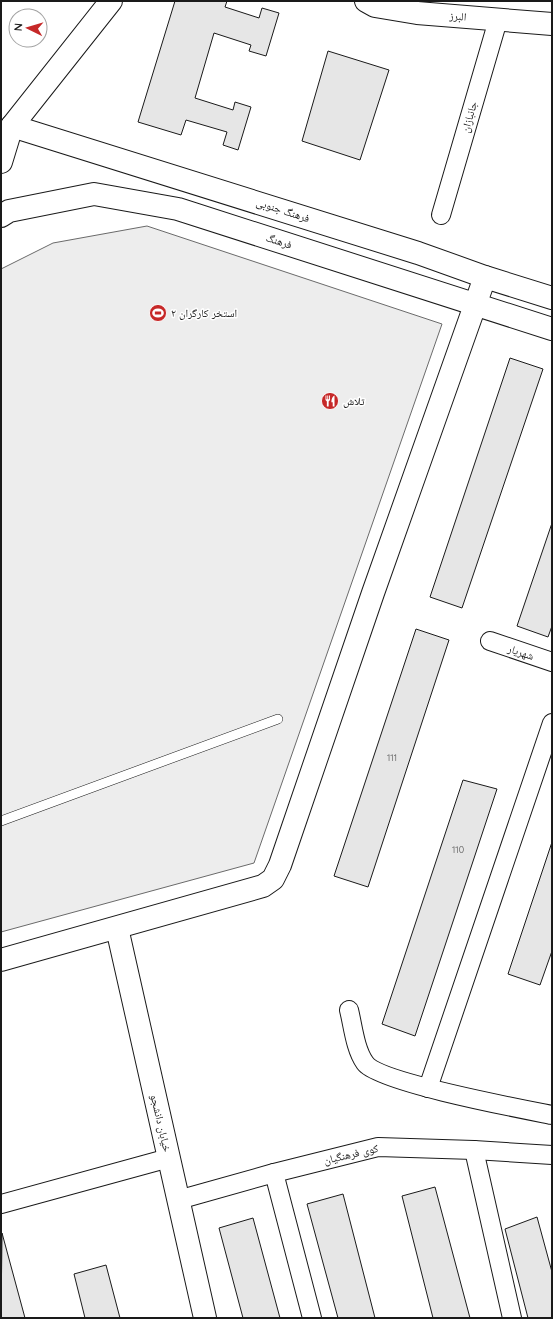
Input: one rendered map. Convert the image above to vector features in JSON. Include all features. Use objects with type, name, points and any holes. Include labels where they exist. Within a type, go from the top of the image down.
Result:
[{"type":"main road","points":[[1,162],[6,129],[111,1]]},
{"type":"main road","name":"البرز","points":[[366,1],[375,6],[417,13],[552,24]]},
{"type":"main road","name":"فرهنگ جنوبی","points":[[6,129],[418,253],[485,277],[552,298]]},
{"type":"main road","name":"فرهنگ","points":[[1,216],[9,212],[94,194],[178,209],[552,329]]},
{"type":"main road","points":[[1,960],[262,886],[273,879],[280,865],[373,593],[485,277]]},
{"type":"main road","name":"خیابان دانشجو","points":[[117,928],[205,1318]]},
{"type":"street","name":"جانبازان","points":[[441,215],[498,20]]},
{"type":"street","name":"شهریار","points":[[490,641],[552,662]]},
{"type":"street","points":[[428,1088],[552,723]]},
{"type":"street","points":[[349,1010],[359,1049],[365,1063],[372,1070],[428,1088],[552,1115]]},
{"type":"street","name":"کوی فرهنگیان","points":[[178,1200],[274,1173],[378,1147],[474,1150],[552,1155]]},
{"type":"street","points":[[474,1150],[512,1318]]},
{"type":"street","points":[[1,1204],[169,1158]]},
{"type":"street","points":[[274,1173],[312,1318]]},
{"type":"lane","points":[[1,821],[278,719]]},
{"type":"shaded area","points":[[147,226],[442,324],[254,863],[1,932],[1,269],[53,243]]},
{"type":"building","points":[[175,1],[227,1],[225,7],[259,18],[262,8],[279,13],[266,56],[249,51],[251,45],[214,33],[195,98],[233,110],[235,102],[251,107],[238,150],[223,145],[227,132],[186,120],[181,135],[138,122]]},
{"type":"building","points":[[328,51],[389,70],[360,160],[302,141]]},
{"type":"building","points":[[510,358],[543,369],[462,608],[430,597]]},
{"type":"building","points":[[552,523],[552,626],[548,637],[517,626]]},
{"type":"building","points":[[416,629],[449,640],[368,887],[334,876]]},
{"type":"building","points":[[463,780],[497,789],[415,1036],[382,1024]]},
{"type":"building","points":[[552,842],[552,951],[540,985],[508,974]]},
{"type":"building","points":[[435,1187],[470,1318],[433,1318],[402,1196]]},
{"type":"building","points":[[343,1194],[375,1318],[338,1318],[307,1204]]},
{"type":"building","points":[[537,1217],[552,1272],[552,1318],[528,1318],[505,1229]]},
{"type":"building","points":[[253,1218],[280,1318],[243,1318],[219,1228]]},
{"type":"building","points":[[2,1233],[25,1318],[1,1318]]},
{"type":"building","points":[[106,1265],[120,1318],[85,1318],[74,1274]]},
{"type":"place","name":"استخر کارگران ۲","points":[[158,313]]},
{"type":"place","name":"تلاش","points":[[330,401]]}]
